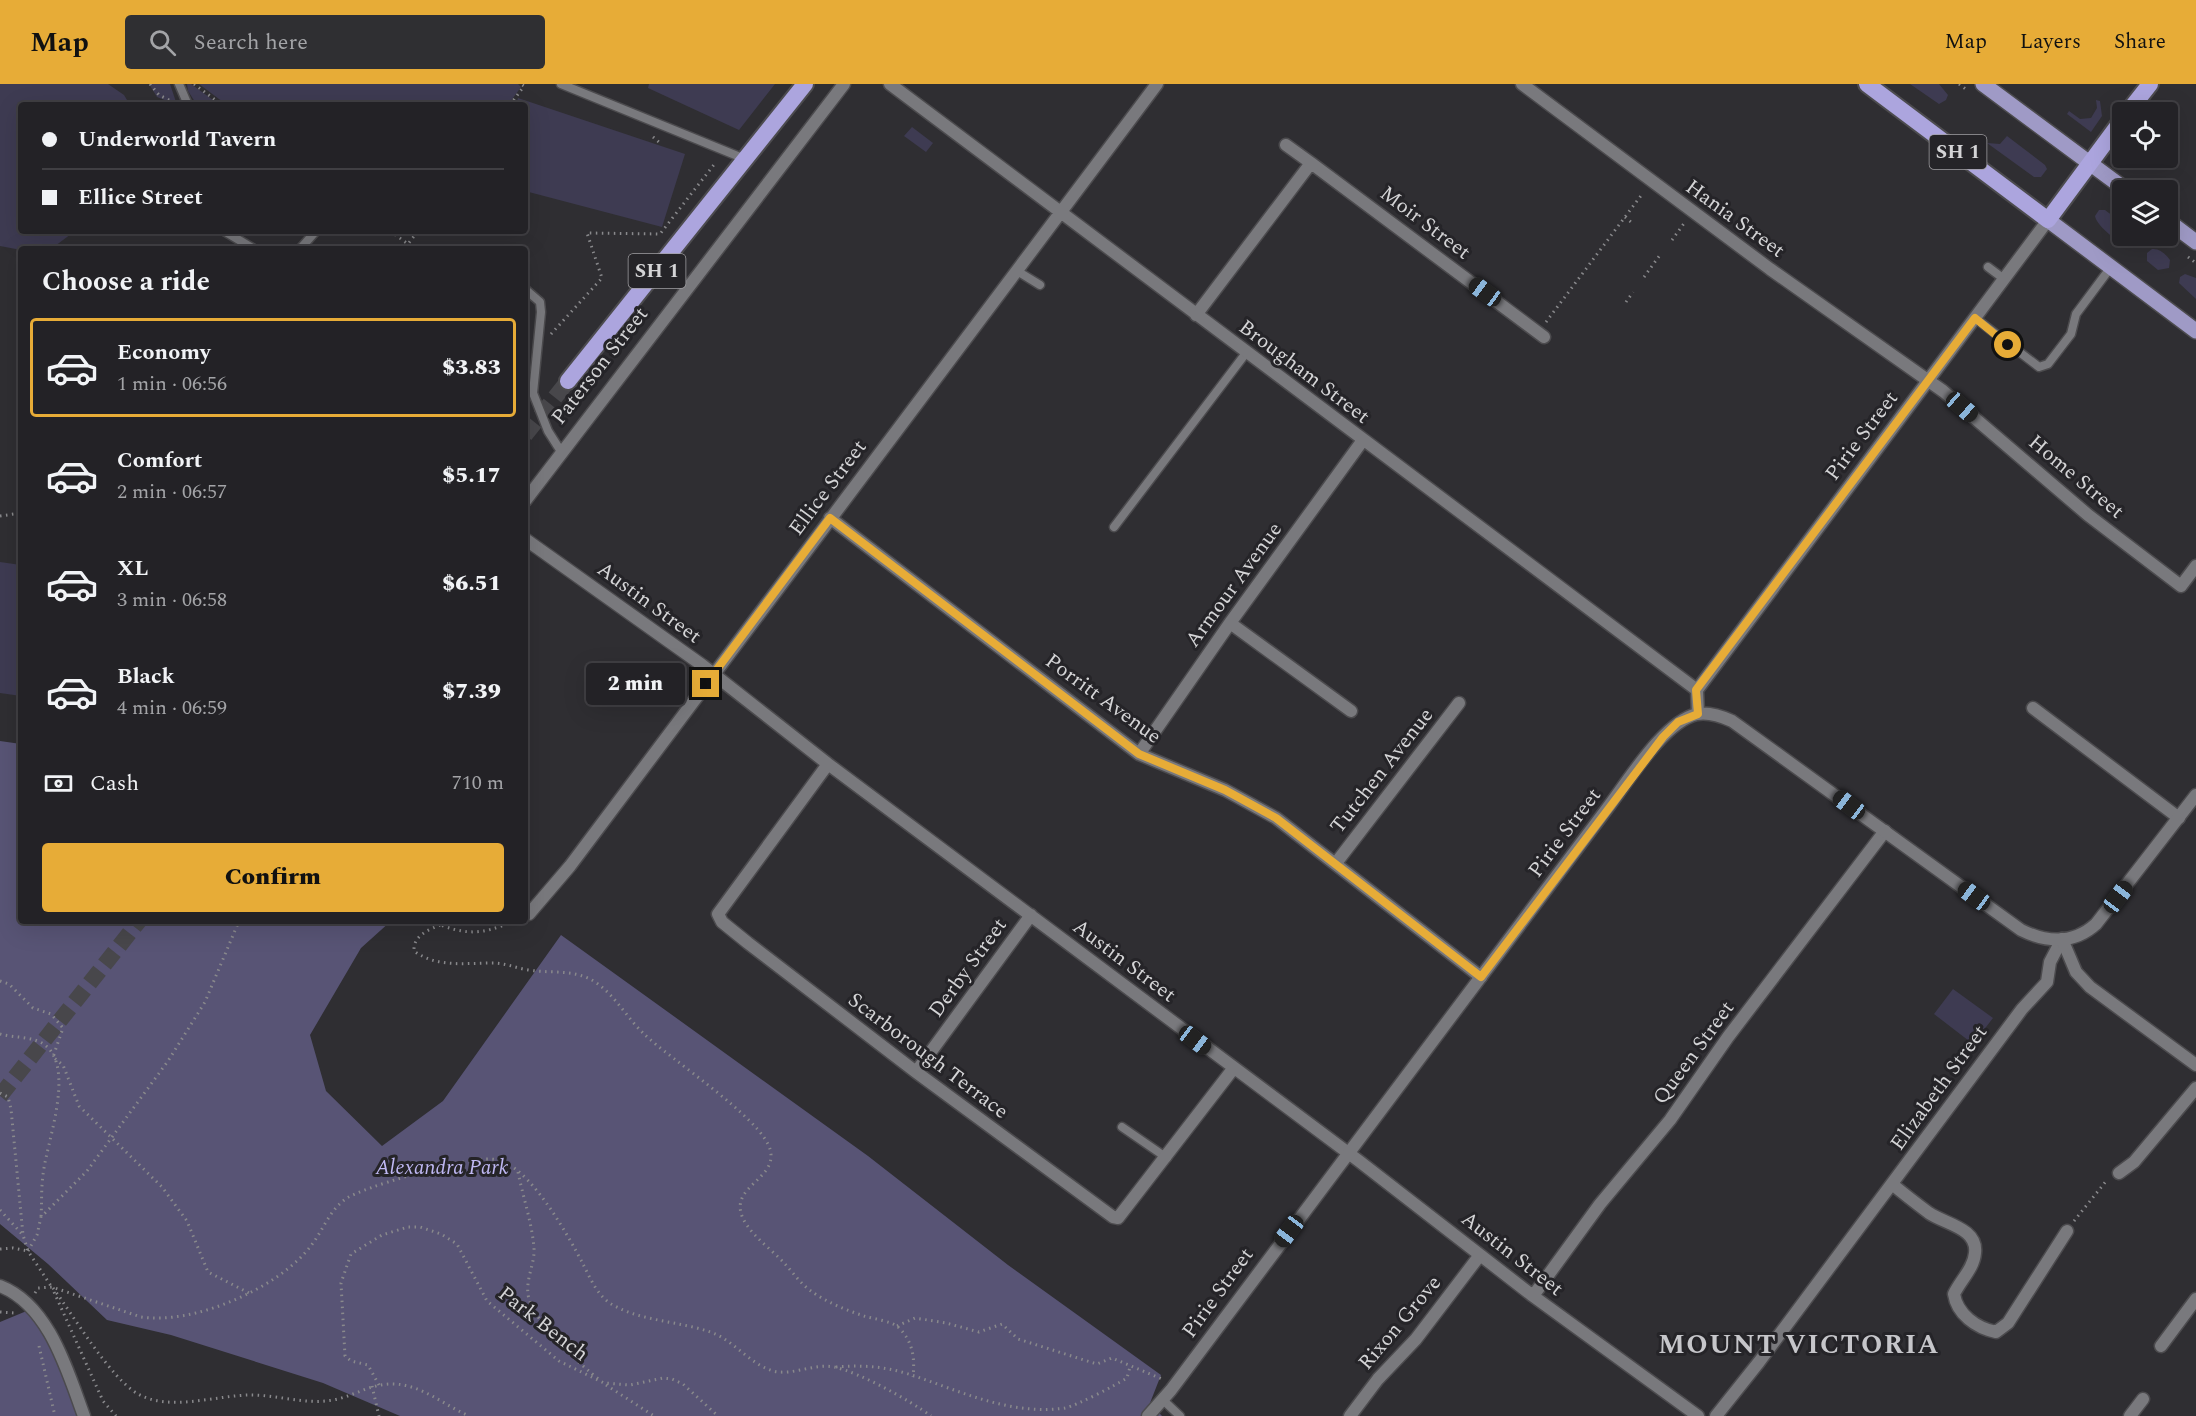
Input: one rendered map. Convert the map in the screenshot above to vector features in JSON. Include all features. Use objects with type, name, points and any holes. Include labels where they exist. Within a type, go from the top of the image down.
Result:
[{"type":"highway","name":"Paterson Street","points":[[568,381],[805,84]]},
{"type":"highway","name":"SH 1","points":[[1867,84],[2048,220]]},
{"type":"highway","points":[[2136,102],[2150,84]]},
{"type":"highway","points":[[2048,220],[2112,134]]},
{"type":"main road","points":[[1983,84],[2112,180]]},
{"type":"main road","points":[[2048,220],[2196,331]]},
{"type":"main road","points":[[2178,228],[2195,240]]},
{"type":"street","name":"Brougham Street","points":[[890,84],[1696,690]]},
{"type":"street","name":"Ellice Street","points":[[529,914],[570,866],[1157,84]]},
{"type":"street","name":"Hania Street","points":[[1522,84],[1651,182],[1927,382]]},
{"type":"street","name":"Paterson Street","points":[[528,497],[842,85]]},
{"type":"street","name":"Moir Street","points":[[1286,145],[1541,334]]},
{"type":"street","points":[[1196,315],[1311,163]]},
{"type":"street","name":"Pirie Street","points":[[1696,690],[2048,220]]},
{"type":"street","name":"Home Street","points":[[1927,382],[1943,391],[2088,515],[2181,586],[2196,566]]},
{"type":"street","name":"Armour Avenue","points":[[1139,754],[1230,623],[1363,440]]},
{"type":"street","name":"Porritt Avenue","points":[[830,518],[1139,754],[1253,803],[1336,863],[1481,977]]},
{"type":"street","name":"Austin Street","points":[[528,541],[713,675],[828,764],[1349,1153],[1533,1296],[1698,1416]]},
{"type":"street","points":[[1230,623],[1351,711]]},
{"type":"street","points":[[1696,690],[1698,714],[1716,714],[1732,721],[2022,930],[2044,939],[2062,939],[2081,935],[2096,924],[2196,795]]},
{"type":"street","name":"Tutchen Avenue","points":[[1336,863],[1459,703]]},
{"type":"street","points":[[2033,708],[2178,819]]},
{"type":"street","name":"Pirie Street","points":[[1148,1416],[1163,1400],[1663,737],[1678,722],[1698,714]]},
{"type":"street","name":"Scarborough Terrace","points":[[828,764],[718,914],[722,922],[748,943],[916,1072],[1113,1217],[1122,1216],[1233,1068]]},
{"type":"street","name":"Queen Street","points":[[1533,1296],[1600,1204],[1670,1120],[1728,1037],[1885,831]]},
{"type":"street","name":"Derby Street","points":[[916,1072],[1031,915]]},
{"type":"street","points":[[2062,939],[2076,972],[2090,987],[2196,1065]]},
{"type":"street","name":"Elizabeth Street","points":[[1716,1416],[1892,1185],[2022,1009],[2047,982],[2050,962],[2062,939]]},
{"type":"street","points":[[2119,1173],[2134,1162],[2196,1088]]},
{"type":"street","points":[[1892,1185],[1932,1215],[1959,1227],[1975,1244],[1976,1255],[1954,1294],[1955,1305],[1976,1324],[1987,1330],[1996,1332],[2008,1323],[2067,1231]]},
{"type":"street","name":"Rixon Grove","points":[[1350,1416],[1378,1379],[1416,1339],[1480,1255]]},
{"type":"street","points":[[0,1286],[29,1303],[51,1338],[84,1416]]},
{"type":"street","points":[[2161,1346],[2196,1299]]},
{"type":"street","points":[[2130,1416],[2143,1399]]},
{"type":"lane","points":[[179,84],[187,102]]},
{"type":"lane","points":[[561,84],[745,159]]},
{"type":"lane","points":[[229,234],[249,246]]},
{"type":"lane","points":[[303,246],[313,234]]},
{"type":"lane","points":[[1988,267],[2004,279]]},
{"type":"lane","points":[[1975,318],[2039,367],[2048,364],[2071,334],[2076,314],[2111,267]]},
{"type":"lane","points":[[1017,271],[1040,285]]},
{"type":"lane","points":[[528,292],[540,302],[541,312],[533,393],[548,431],[562,453]]},
{"type":"lane","points":[[1114,527],[1246,353]]},
{"type":"lane","points":[[1122,1127],[1167,1158]]},
{"type":"lane","points":[[1163,1400],[1180,1416]]},
{"type":"path","points":[[150,84],[159,95],[176,102]]},
{"type":"path","points":[[194,84],[218,102]]},
{"type":"path","points":[[512,102],[524,86]]},
{"type":"path","points":[[559,324],[602,278],[587,233],[660,234],[725,151]]},
{"type":"path","points":[[1541,334],[1651,182]]},
{"type":"path","points":[[1672,240],[1693,212]]},
{"type":"path","points":[[1625,217],[1631,222]]},
{"type":"path","points":[[394,234],[408,244],[416,234]]},
{"type":"path","points":[[1597,254],[1604,258]]},
{"type":"path","points":[[1644,277],[1660,255]]},
{"type":"path","points":[[1626,302],[1633,292]]},
{"type":"path","points":[[0,516],[18,513]]},
{"type":"path","points":[[41,1217],[81,1179],[153,1084],[205,1002],[238,924]]},
{"type":"path","points":[[504,924],[478,933],[459,932],[440,925],[420,935],[414,951],[438,963],[494,963],[528,970],[573,972],[599,984],[643,1033],[686,1064],[694,1075],[745,1117],[764,1136],[771,1152],[771,1161],[760,1179],[745,1190],[741,1196],[744,1219],[753,1233],[809,1290],[861,1315],[897,1326],[908,1339],[915,1358],[913,1377]]},
{"type":"path","points":[[0,981],[9,984],[33,1008],[51,1014],[63,1028],[53,1057]]},
{"type":"path","points":[[0,1034],[39,1042],[48,1048],[53,1057],[59,1084],[43,1175],[41,1217],[28,1251]]},
{"type":"path","points":[[53,1057],[63,1065],[79,1106],[162,1186],[187,1221],[208,1272],[249,1293]]},
{"type":"path","points":[[0,1093],[8,1097],[11,1109],[23,1235],[28,1251],[112,1369],[131,1390],[149,1399],[172,1401],[250,1395],[332,1400],[372,1385],[395,1384],[418,1389],[469,1416]]},
{"type":"path","points":[[29,1303],[38,1288],[52,1287],[124,1313],[154,1319],[186,1315],[249,1293],[303,1255],[336,1208],[360,1191],[470,1161],[498,1160],[517,1170],[539,1192],[593,1284],[614,1306],[641,1316],[714,1334],[772,1371],[859,1365],[913,1377],[994,1406],[1020,1411],[1044,1411],[1067,1408],[1117,1385],[1127,1378],[1130,1367]]},
{"type":"path","points":[[517,1170],[534,1250],[528,1295],[536,1314],[578,1362],[604,1383],[654,1416]]},
{"type":"path","points":[[2067,1231],[2103,1182],[2119,1173]]},
{"type":"path","points":[[0,1210],[23,1235]]},
{"type":"path","name":"Park Bench","points":[[379,1385],[375,1372],[368,1365],[351,1362],[345,1356],[341,1282],[346,1264],[358,1248],[382,1235],[408,1227],[430,1230],[452,1239],[461,1252],[479,1290],[495,1310],[560,1361],[604,1383],[630,1384],[663,1378],[672,1379],[683,1384],[718,1416]]},
{"type":"path","points":[[0,1249],[13,1248],[28,1251]]},
{"type":"path","points":[[52,1287],[103,1401],[116,1416]]},
{"type":"path","points":[[897,1326],[915,1318],[979,1332],[1002,1324],[1018,1340],[1097,1364],[1112,1358],[1130,1367],[1144,1370]]},
{"type":"path","points":[[37,1337],[55,1416]]},
{"type":"path","points":[[834,1367],[911,1401],[931,1416]]},
{"type":"path","points":[[372,1385],[379,1416]]},
{"type":"shaded area","points":[[0,84],[108,84],[124,95],[128,102],[18,102],[18,234],[71,234],[55,246],[18,246],[18,249],[0,246]]},
{"type":"shaded area","points":[[149,84],[170,84],[176,102],[170,102],[157,97]]},
{"type":"shaded area","points":[[187,84],[191,84],[216,102],[195,102],[188,91]]},
{"type":"shaded area","points":[[199,84],[518,84],[521,87],[510,102],[223,102]]},
{"type":"shaded area","points":[[649,84],[775,84],[739,130],[648,88]]},
{"type":"shaded area","points":[[1910,84],[1939,84],[1948,95],[1946,100],[1939,104]]},
{"type":"shaded area","points":[[518,98],[685,154],[662,227],[528,192],[528,102],[517,102]]},
{"type":"shaded area","points":[[2096,100],[2100,101],[2102,116],[2091,132],[2067,114],[2069,111],[2080,119],[2091,118],[2097,108]]},
{"type":"shaded area","points":[[912,127],[933,143],[926,152],[904,136]]},
{"type":"shaded area","points":[[2007,136],[2045,165],[2047,169],[2041,177],[2034,177],[1987,143],[2000,144]]},
{"type":"shaded area","points":[[2099,210],[2105,210],[2112,215],[2112,236],[2100,225],[2095,216]]},
{"type":"shaded area","points":[[2152,249],[2160,250],[2170,260],[2169,268],[2158,270],[2147,261],[2147,253]]},
{"type":"shaded area","points":[[2185,274],[2196,278],[2196,299],[2179,283],[2180,277]]},
{"type":"shaded area","points":[[0,562],[18,565],[18,696],[0,693]]},
{"type":"shaded area","points":[[1953,989],[1993,1018],[1973,1044],[1934,1014]]},
{"type":"green space","name":"Alexandra Park","points":[[0,741],[18,744],[18,924],[388,924],[361,948],[310,1035],[326,1091],[382,1146],[443,1101],[561,935],[868,1156],[1008,1265],[1161,1375],[1150,1403],[1162,1416],[400,1416],[323,1383],[171,1335],[107,1320],[48,1264],[0,1224]]},
{"type":"green space","points":[[29,1310],[59,1340],[87,1416],[0,1416],[0,1322]]},
{"type":"tunnel","points":[[528,431],[568,381]]},
{"type":"tunnel","points":[[0,1096],[137,924]]},
{"type":"district","name":"MOUNT VICTORIA","points":[[1799,1345]]},
{"type":"route","points":[[706,684],[830,518],[1139,754],[1253,803],[1336,863],[1481,977],[1663,737],[1678,722],[1698,714],[1696,690],[1975,318],[2008,345]]}]
